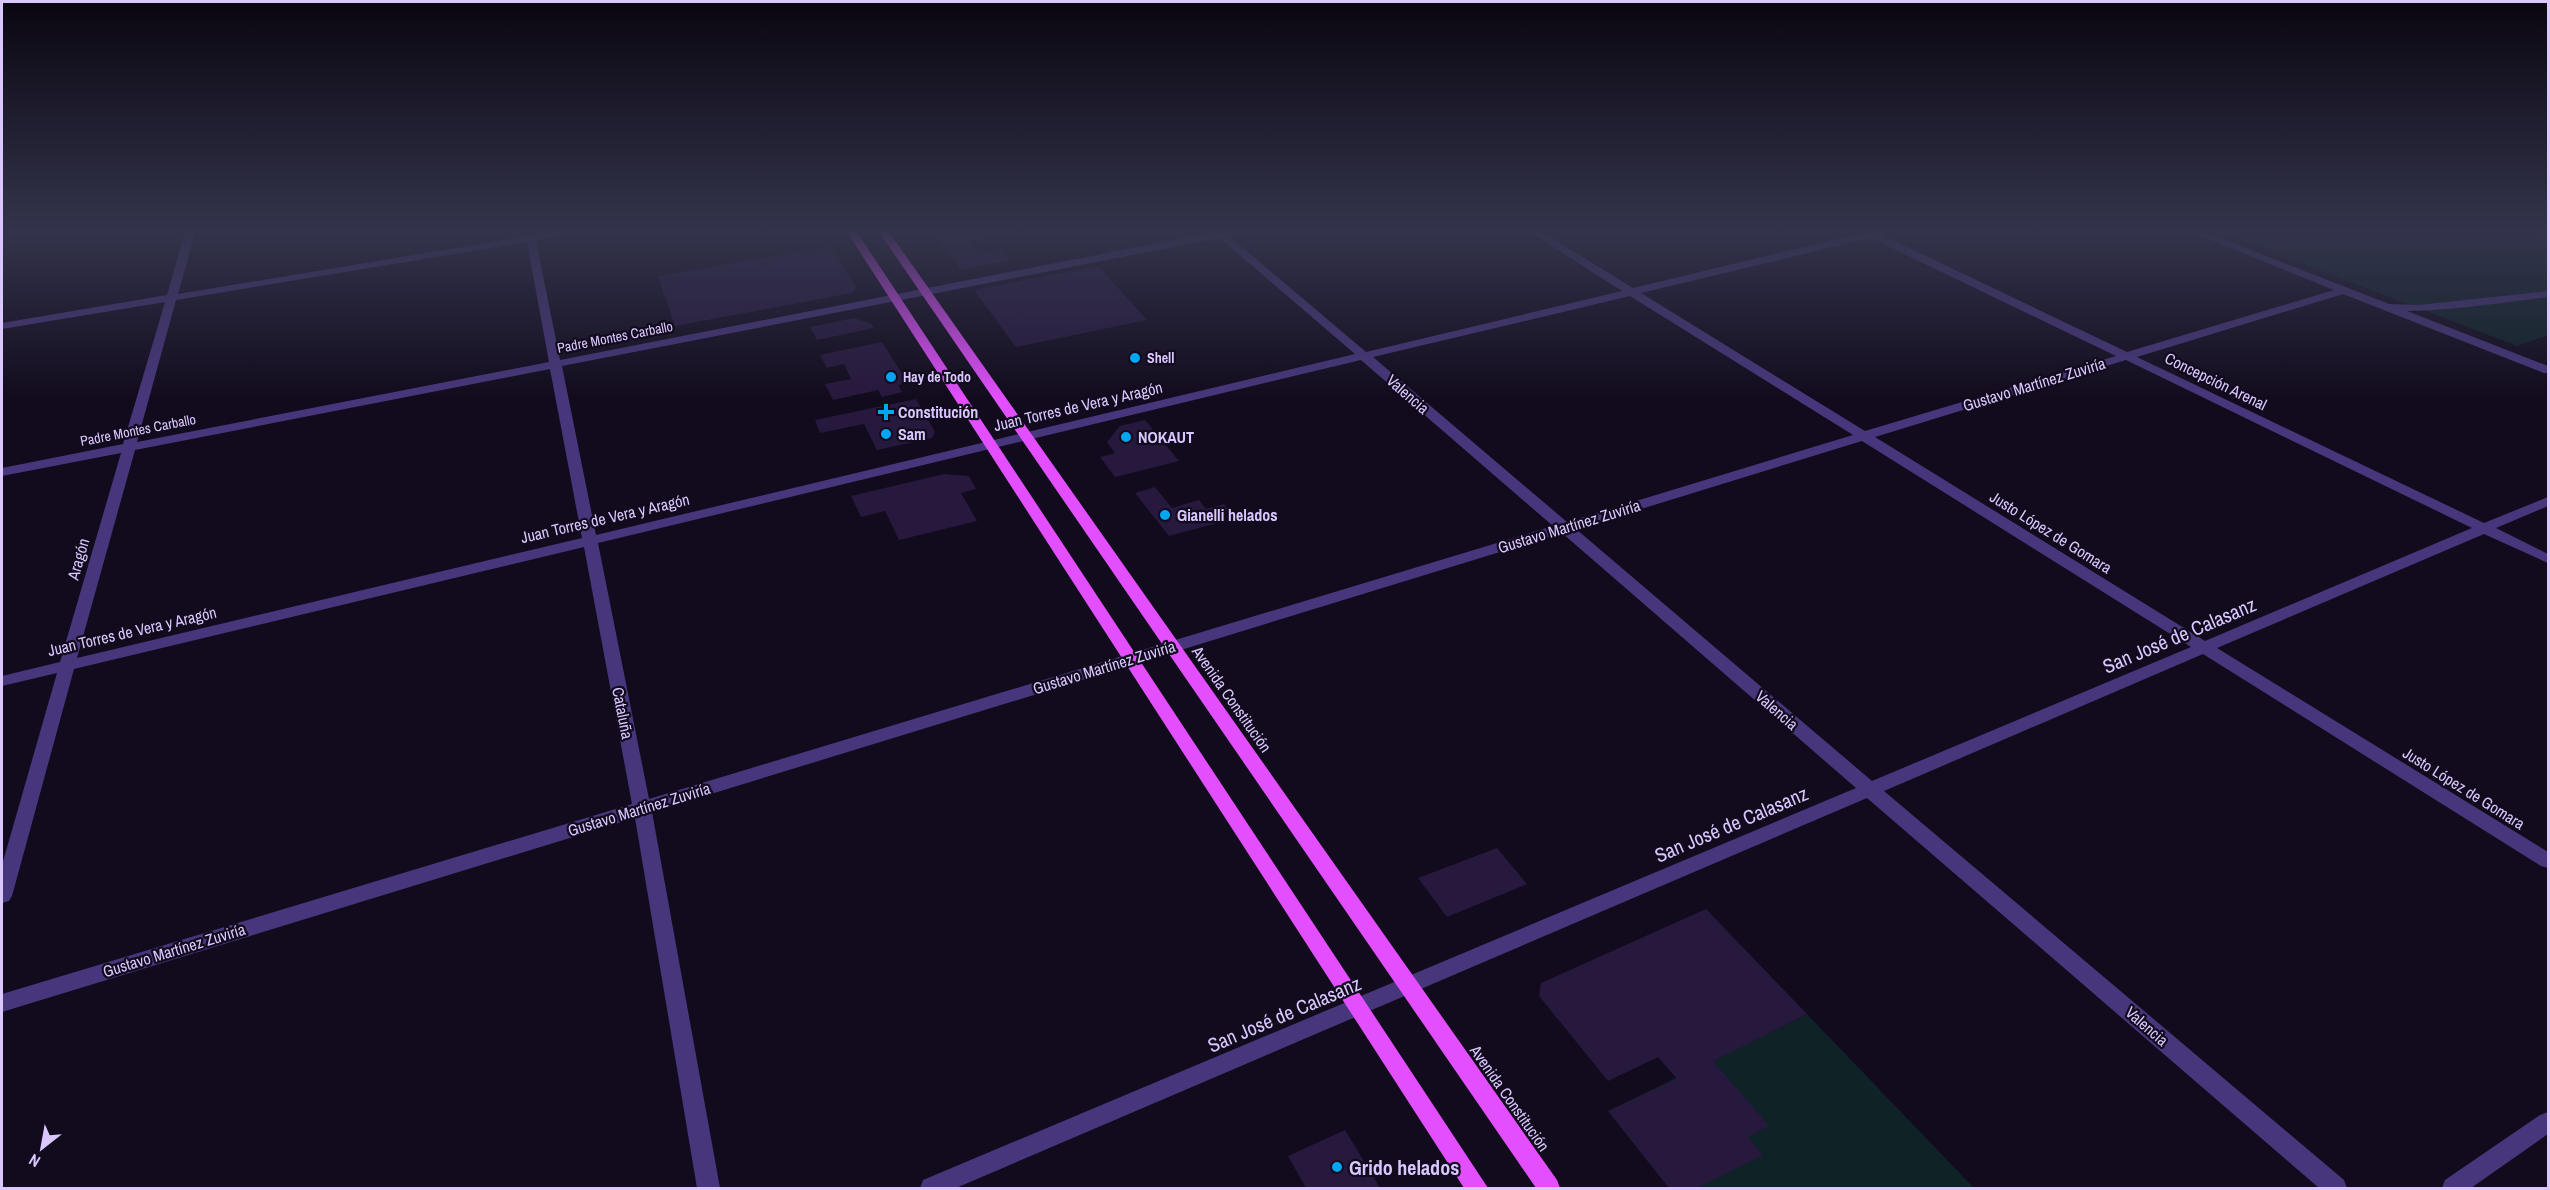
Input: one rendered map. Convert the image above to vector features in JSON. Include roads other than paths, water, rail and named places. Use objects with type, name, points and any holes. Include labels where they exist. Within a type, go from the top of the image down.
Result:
[{"type":"main road","points":[[888,288],[1477,1188]]},
{"type":"main road","name":"Avenida Constitución","points":[[923,288],[1549,1188]]},
{"type":"street","name":"Aragón","points":[[2,896],[174,288]]},
{"type":"street","points":[[2,326],[234,288]]},
{"type":"street","name":"Cataluña","points":[[540,288],[642,808],[709,1188]]},
{"type":"street","name":"Padre Montes Carballo","points":[[2,472],[949,288]]},
{"type":"street","name":"Valencia","points":[[1286,288],[1363,356],[2336,1188]]},
{"type":"street","name":"Justo López de Gomara","points":[[1624,288],[2548,861]]},
{"type":"street","name":"Juan Torres de Vera y Aragón","points":[[2,681],[1649,288]]},
{"type":"street","name":"Concepción Arenal","points":[[1986,288],[2548,559]]},
{"type":"street","points":[[2338,288],[2548,370]]},
{"type":"street","name":"Gustavo Martínez Zuviría","points":[[2,1003],[2344,290]]},
{"type":"street","points":[[2388,307],[2419,308],[2548,294]]},
{"type":"street","name":"San José de Calasanz","points":[[931,1188],[2548,501]]},
{"type":"street","points":[[2453,1188],[2548,1122]]},
{"type":"place","name":"Shell","points":[[1135,358]]},
{"type":"place","name":"Hay de Todo","points":[[891,377]]},
{"type":"place","name":"Constitución","points":[[886,412]]},
{"type":"place","name":"Sam","points":[[886,434]]},
{"type":"place","name":"NOKAUT","points":[[1126,437]]},
{"type":"place","name":"Gianelli helados","points":[[1165,515]]},
{"type":"place","name":"Grido helados","points":[[1337,1167]]}]
